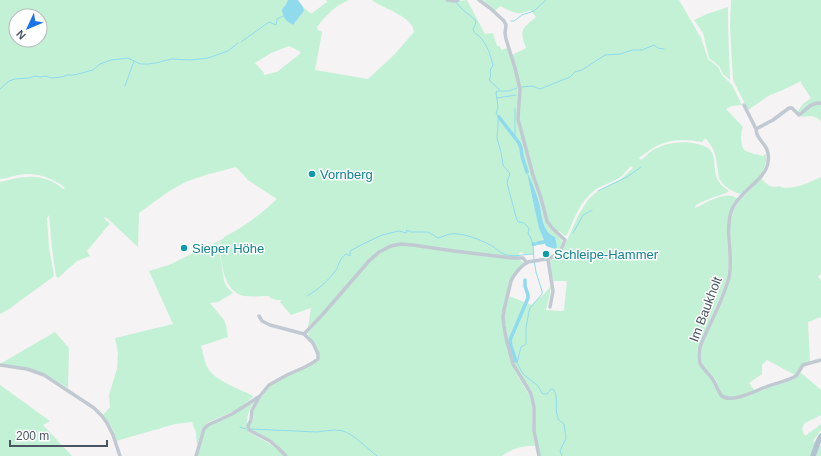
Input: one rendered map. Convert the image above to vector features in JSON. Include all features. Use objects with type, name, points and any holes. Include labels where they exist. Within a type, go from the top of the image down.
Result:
[{"type":"main road","points":[[813,456],[821,436]]},
{"type":"street","points":[[447,0],[456,0]]},
{"type":"street","points":[[479,0],[490,8],[504,21],[506,25],[506,39],[520,89],[518,118],[533,175],[547,221],[565,240],[559,253],[548,260],[527,262],[513,276],[503,317],[506,338],[512,360],[532,398],[534,407],[534,431],[538,456]]},
{"type":"street","points":[[756,129],[773,120],[790,108],[792,108],[799,115],[811,105],[821,103]]},
{"type":"street","name":"Im Baukholt","points":[[744,105],[756,129],[759,140],[768,149],[768,163],[764,173],[740,197],[733,207],[729,221],[728,233],[731,264],[729,276],[700,347],[698,357],[699,362],[714,380],[720,393],[724,397],[728,398],[747,395],[792,378],[796,376],[803,365],[821,360]]},
{"type":"street","points":[[304,334],[369,261],[379,252],[391,246],[401,244],[413,245],[512,258],[523,258],[527,262]]},
{"type":"street","points":[[548,260],[553,290],[550,307]]},
{"type":"street","points":[[259,316],[262,321],[270,325],[304,334],[313,343],[318,354],[318,359],[314,362],[269,385],[260,396],[252,410],[252,417],[248,429],[270,441],[286,456]]},
{"type":"street","points":[[0,365],[27,369],[44,375],[94,408],[107,423],[120,456]]},
{"type":"street","points":[[196,456],[204,429],[208,425],[232,414],[260,396]]},
{"type":"green space","points":[[0,0],[288,0],[285,6],[293,25],[304,11],[303,7],[311,14],[327,2],[326,0],[349,0],[331,11],[317,27],[318,30],[322,32],[315,70],[368,79],[394,55],[414,32],[412,26],[403,17],[372,0],[444,0],[453,2],[467,0],[485,34],[493,33],[497,46],[499,46],[502,50],[507,48],[515,68],[519,90],[518,119],[550,228],[561,238],[562,241],[561,248],[558,252],[555,249],[553,237],[549,234],[543,220],[539,201],[528,174],[534,206],[544,244],[533,246],[533,254],[524,254],[522,252],[519,253],[519,259],[524,263],[511,278],[503,309],[511,361],[529,395],[532,404],[532,424],[535,446],[518,448],[509,451],[502,456],[288,456],[277,445],[250,429],[249,427],[253,420],[254,409],[270,385],[319,361],[319,353],[308,333],[379,251],[308,328],[311,308],[291,315],[280,302],[282,300],[270,298],[269,296],[245,296],[237,293],[231,288],[224,274],[219,241],[252,220],[277,199],[248,180],[236,167],[208,174],[180,185],[139,213],[138,247],[107,218],[103,217],[110,224],[87,251],[90,256],[77,261],[58,278],[56,276],[52,248],[49,215],[47,218],[49,248],[54,275],[9,309],[0,314],[0,182],[37,177],[52,181],[63,189],[65,188],[52,179],[35,174],[25,174],[0,179]],"holes":[[[289,46],[301,53],[277,72],[264,75],[255,63],[271,53]]]},
{"type":"green space","points":[[483,0],[679,0],[701,38],[708,59],[718,67],[722,75],[732,85],[742,105],[732,106],[726,109],[743,127],[741,132],[741,140],[744,149],[748,152],[762,156],[766,154],[765,166],[759,177],[741,194],[731,190],[720,181],[715,154],[705,138],[702,142],[676,140],[661,144],[639,158],[641,160],[650,152],[667,144],[686,142],[705,146],[713,154],[715,171],[718,180],[729,191],[696,205],[695,208],[722,196],[727,195],[737,198],[728,224],[727,239],[729,263],[727,277],[723,290],[698,348],[698,362],[712,379],[718,393],[727,399],[748,396],[794,379],[800,372],[821,390],[821,415],[805,423],[802,430],[805,436],[821,424],[821,430],[813,441],[821,446],[821,456],[539,456],[535,430],[535,403],[512,359],[506,338],[504,316],[509,296],[532,305],[551,286],[546,310],[564,310],[567,281],[553,281],[550,260],[559,255],[563,249],[579,214],[588,200],[595,193],[621,179],[633,168],[631,166],[619,178],[598,188],[585,199],[567,235],[565,236],[559,231],[557,232],[548,220],[519,118],[521,89],[512,55],[526,48],[522,33],[525,27],[536,17],[530,10],[518,13],[500,6],[495,11]]},
{"type":"green space","points":[[731,0],[821,0],[821,102],[800,113],[797,112],[803,104],[811,98],[801,81],[770,95],[748,110],[733,79],[730,27]]},
{"type":"green space","points":[[728,7],[730,80],[723,74],[719,66],[709,58],[703,33],[694,20]]},
{"type":"green space","points":[[821,104],[821,122],[815,117],[801,116],[812,105]]},
{"type":"green space","points":[[763,176],[762,179],[769,186],[779,186],[783,188],[800,186],[821,177],[821,274],[818,276],[821,281],[821,317],[808,322],[810,362],[801,366],[795,375],[767,360],[762,365],[762,374],[749,383],[755,391],[728,397],[721,392],[716,380],[706,370],[700,359],[700,352],[731,274],[730,224],[734,209],[739,201]]},
{"type":"green space","points":[[218,241],[224,281],[233,293],[218,302],[210,303],[224,320],[228,337],[201,346],[206,365],[212,374],[253,397],[236,410],[207,423],[202,431],[197,446],[196,433],[192,422],[175,424],[116,441],[112,428],[103,415],[110,407],[109,395],[117,369],[118,353],[115,338],[173,324],[149,271],[169,265]]},
{"type":"green space","points":[[55,332],[69,348],[68,388],[45,374],[0,364]]},
{"type":"green space","points":[[0,385],[50,421],[43,425],[72,456],[0,456]]},
{"type":"green space","points":[[256,401],[248,414],[248,432],[272,445],[284,456],[197,456],[204,431],[207,426]]},
{"type":"water","points":[[288,0],[298,0],[304,11],[293,25],[288,22],[282,12],[282,9]]},
{"type":"water","points":[[527,172],[538,198],[545,227],[551,235],[555,237],[557,247],[555,249],[546,246],[539,228]]},
{"type":"waterway","points":[[511,21],[534,11],[546,0]]},
{"type":"waterway","points":[[456,2],[475,20],[476,22],[473,30],[485,43],[491,58],[493,66],[490,70],[489,80],[499,89],[499,91],[496,92],[498,107],[496,114],[499,117],[497,138],[503,165],[510,174],[507,183],[516,217],[518,222],[522,222],[529,229],[528,234],[533,244],[536,272],[542,291],[542,294],[530,308],[526,328],[526,344],[521,347],[517,363],[523,374],[538,386],[542,393],[547,394],[551,389],[555,392],[557,416],[564,424],[566,438],[560,451],[562,456]]},
{"type":"waterway","points":[[241,42],[269,22],[276,25],[277,19],[283,16]]},
{"type":"waterway","points":[[0,89],[9,81],[15,79],[35,76],[46,76],[51,78],[74,75],[93,70],[100,64],[111,60],[128,58],[140,64],[148,64],[171,59],[190,60],[208,58],[228,51],[238,43]]},
{"type":"waterway","points":[[521,87],[532,86],[540,89],[570,77],[575,72],[582,70],[605,55],[620,54],[632,50],[642,50],[654,45],[658,48],[664,49]]},
{"type":"waterway","points":[[125,86],[134,61]]},
{"type":"waterway","points":[[500,91],[509,91],[517,88]]},
{"type":"waterway","points":[[497,98],[516,95]]},
{"type":"waterway","points":[[515,108],[515,137]]},
{"type":"waterway","points":[[499,117],[519,143],[527,172]]},
{"type":"waterway","points":[[598,191],[627,177],[641,167]]},
{"type":"waterway","points":[[573,233],[583,215],[592,210]]},
{"type":"waterway","points":[[307,296],[327,281],[336,270],[342,258],[346,254],[350,256],[350,251],[382,235],[399,231],[406,233],[407,230],[411,232],[428,232],[438,238],[450,234],[460,234],[483,241],[506,255],[514,256],[533,254]]},
{"type":"waterway","points":[[538,243],[544,242]]},
{"type":"waterway","points":[[516,361],[510,340],[528,298],[525,280]]},
{"type":"waterway","points":[[240,427],[246,429]]},
{"type":"waterway","points":[[251,429],[317,432],[340,430],[347,432],[356,438],[377,456]]},
{"type":"place","name":"Vornberg","points":[[312,174]]},
{"type":"place","name":"Sieper Höhe","points":[[184,248]]},
{"type":"place","name":"Schleipe-Hammer","points":[[546,254]]}]
